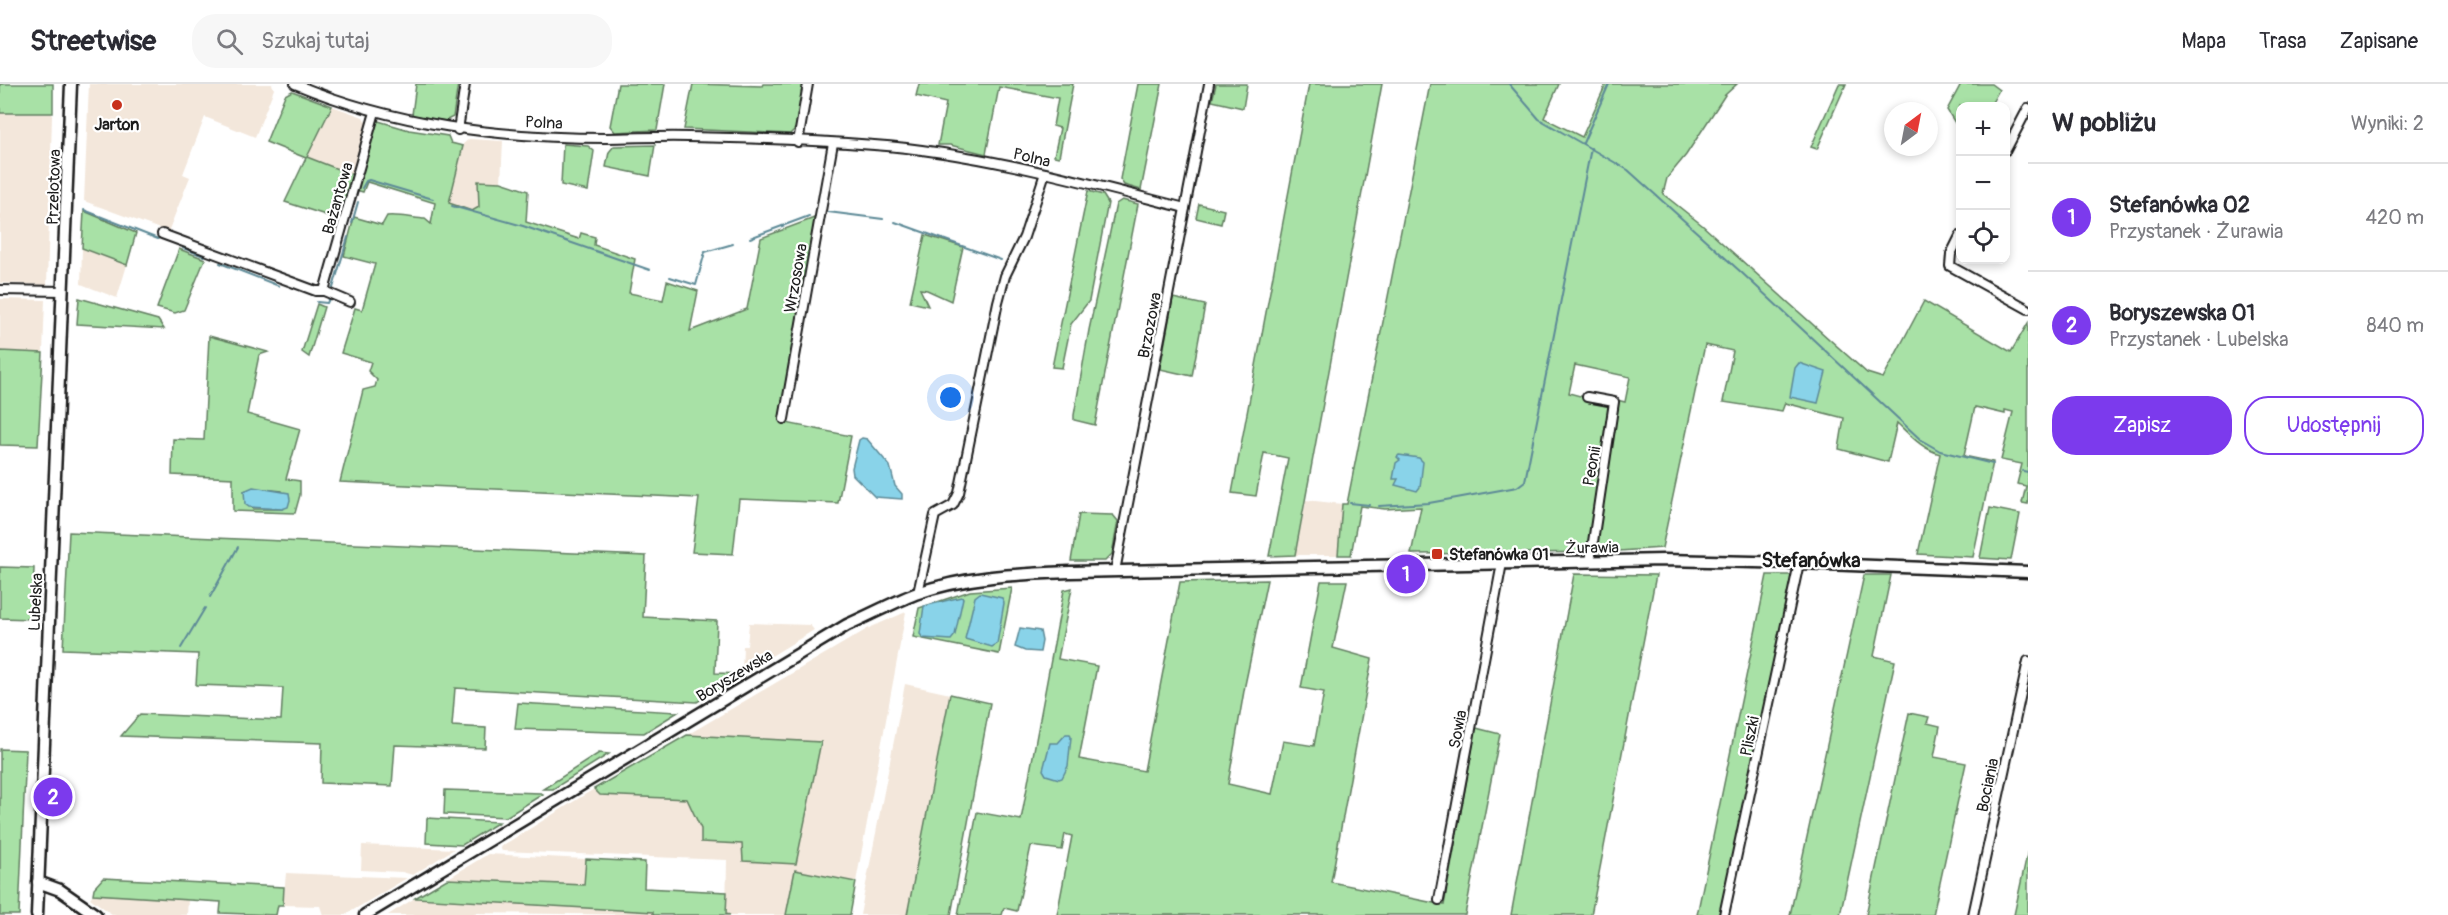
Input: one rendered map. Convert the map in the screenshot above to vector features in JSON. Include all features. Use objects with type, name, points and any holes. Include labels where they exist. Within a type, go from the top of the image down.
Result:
[{"type":"main road","name":"Przelotowa","points":[[63,291],[72,84]]},
{"type":"main road","name":"Lubelska","points":[[37,915],[63,291]]},
{"type":"main road","name":"Żurawia","points":[[1156,570],[1664,560],[2028,572]]},
{"type":"main road","name":"Boryszewska","points":[[366,915],[832,633],[918,593],[963,582],[1012,574],[1156,570]]},
{"type":"main road","points":[[38,882],[60,890],[96,915]]},
{"type":"street","name":"Polna","points":[[295,84],[375,112],[458,130],[605,138],[686,136],[913,149],[969,156],[1185,208]]},
{"type":"street","points":[[458,130],[465,84]]},
{"type":"street","points":[[798,142],[808,84]]},
{"type":"street","name":"Brzozowa","points":[[1115,571],[1209,84]]},
{"type":"street","points":[[2010,142],[2028,108]]},
{"type":"street","name":"Bażantowa","points":[[324,291],[375,112]]},
{"type":"street","name":"Wrzosowa","points":[[784,418],[833,143]]},
{"type":"street","points":[[918,593],[935,515],[953,505],[959,493],[998,302],[1005,276],[1024,237],[1045,173]]},
{"type":"street","points":[[162,234],[350,302]]},
{"type":"street","points":[[1956,244],[1951,254],[1950,266],[2028,309]]},
{"type":"street","points":[[0,290],[63,291]]},
{"type":"street","name":"Peonii","points":[[1587,397],[1614,402],[1590,562]]},
{"type":"street","name":"Sowia","points":[[1439,900],[1502,563]]},
{"type":"street","name":"Pliszki","points":[[1724,915],[1799,563]]},
{"type":"street","name":"Bociania","points":[[1973,915],[2028,662]]},
{"type":"shaded area","points":[[0,84],[53,84],[47,285],[0,283]]},
{"type":"shaded area","points":[[89,84],[272,84],[274,89],[255,137],[205,117],[183,174],[190,177],[168,232],[84,201]]},
{"type":"shaded area","points":[[332,106],[363,117],[367,124],[353,175],[306,158]]},
{"type":"shaded area","points":[[469,139],[503,141],[501,182],[478,181],[479,207],[472,211],[449,203],[463,144]]},
{"type":"shaded area","points":[[82,248],[127,265],[117,298],[81,284]]},
{"type":"shaded area","points":[[0,299],[45,300],[43,353],[0,351]]},
{"type":"shaded area","points":[[1306,500],[1342,504],[1338,555],[1295,555]]},
{"type":"shaded area","points":[[906,612],[856,882],[795,870],[786,915],[726,915],[727,860],[502,851],[500,847],[594,789],[600,795],[688,799],[701,829],[743,844],[743,860],[796,864],[820,742],[687,735],[869,628]]},
{"type":"shaded area","points":[[749,623],[810,625],[814,630],[742,674],[743,646],[747,646]]},
{"type":"shaded area","points":[[905,684],[950,694],[907,915],[860,915]]},
{"type":"shaded area","points":[[362,845],[454,849],[413,875],[402,872],[361,870]]},
{"type":"shaded area","points":[[488,854],[586,859],[584,885],[447,879]]},
{"type":"shaded area","points":[[286,873],[407,878],[345,915],[323,915],[320,906],[283,905]]},
{"type":"shaded area","points":[[93,894],[188,899],[187,915],[113,915],[90,898]]},
{"type":"shaded area","points":[[415,898],[653,912],[653,915],[474,913],[474,915],[388,915]]},
{"type":"green space","points":[[0,84],[53,84],[53,113],[0,113]]},
{"type":"green space","points":[[416,84],[458,84],[453,117],[445,121],[412,115]]},
{"type":"green space","points":[[618,84],[665,84],[657,130],[615,132],[610,126]]},
{"type":"green space","points":[[693,84],[762,86],[763,84],[805,84],[796,128],[790,134],[684,129]]},
{"type":"green space","points":[[919,84],[1073,84],[1059,157],[1054,156],[1060,128],[1053,126],[1058,98],[999,87],[986,154],[950,145],[938,145],[946,103],[916,96]]},
{"type":"green space","points":[[1138,84],[1162,84],[1141,190],[1124,185],[1120,179]]},
{"type":"green space","points":[[1216,84],[1247,84],[1243,108],[1212,101]]},
{"type":"green space","points":[[1309,84],[1382,84],[1295,555],[1269,556],[1288,458],[1264,453],[1256,496],[1232,493]]},
{"type":"green space","points":[[1430,84],[1559,84],[1544,118],[1582,137],[1606,84],[1737,84],[1725,95],[1686,155],[1667,178],[1663,194],[1702,225],[1867,373],[1883,378],[1924,301],[2011,352],[2028,323],[2028,504],[2022,503],[2026,486],[2017,484],[2022,464],[2001,460],[2013,412],[2005,410],[2005,414],[1975,407],[1964,456],[1993,462],[1973,557],[1918,554],[1940,454],[1922,445],[1897,423],[1888,462],[1839,449],[1844,418],[1785,403],[1782,411],[1723,402],[1733,351],[1705,345],[1662,548],[1605,552],[1411,554],[1421,507],[1385,509],[1360,506],[1351,555],[1338,555],[1342,504],[1347,504]],"holes":[[[1575,365],[1630,377],[1625,402],[1617,400],[1616,406],[1584,400],[1584,397],[1569,393]]]},
{"type":"green space","points":[[1839,84],[1846,84],[1817,149],[1811,147]]},
{"type":"green space","points":[[1961,84],[1991,84],[1999,90],[1992,102],[1956,102],[1956,124],[1947,110]]},
{"type":"green space","points":[[292,91],[332,106],[307,157],[353,175],[341,220],[285,202],[306,158],[266,142],[285,95]]},
{"type":"green space","points":[[375,120],[409,130],[448,136],[451,143],[463,146],[449,203],[472,211],[479,207],[478,181],[501,182],[528,191],[526,222],[579,239],[581,233],[595,237],[594,245],[635,259],[629,293],[663,300],[667,281],[698,291],[690,331],[747,309],[761,238],[817,217],[781,422],[851,436],[838,503],[739,499],[733,554],[692,552],[699,498],[340,482],[363,390],[375,387],[377,380],[368,371],[371,362],[341,353],[355,308],[362,310],[375,264],[344,256],[354,217],[382,225],[387,216],[425,219],[431,224],[435,203],[367,182],[363,192],[356,190]]},
{"type":"green space","points":[[563,144],[588,146],[594,151],[588,191],[561,185]]},
{"type":"green space","points":[[655,145],[650,176],[606,167],[609,152],[614,146]]},
{"type":"green space","points":[[1088,191],[1103,195],[1108,203],[1089,301],[1071,324],[1062,368],[1052,367]]},
{"type":"green space","points":[[1122,200],[1138,204],[1095,425],[1074,420],[1074,415],[1089,330],[1116,204]]},
{"type":"green space","points":[[1199,204],[1224,210],[1221,224],[1196,218]]},
{"type":"green space","points":[[84,211],[136,233],[127,265],[82,248]]},
{"type":"green space","points":[[925,235],[963,247],[951,301],[920,289],[928,306],[910,302]]},
{"type":"green space","points":[[179,249],[205,259],[184,310],[175,313],[157,308]]},
{"type":"green space","points":[[79,298],[158,320],[164,329],[77,324]]},
{"type":"green space","points":[[1173,298],[1205,305],[1192,376],[1160,369]]},
{"type":"green space","points":[[317,304],[324,307],[309,357],[302,352]]},
{"type":"green space","points":[[209,336],[268,352],[259,355],[247,414],[300,429],[286,479],[300,481],[300,495],[295,513],[233,511],[233,478],[172,475],[173,439],[204,440]],"holes":[[[253,488],[282,491],[282,509],[253,509],[244,491]]]},
{"type":"green space","points":[[0,351],[43,353],[38,446],[0,445]]},
{"type":"green space","points":[[1990,508],[2020,514],[2011,560],[1980,558]]},
{"type":"green space","points":[[1079,514],[1113,515],[1118,521],[1112,554],[1105,561],[1071,561]]},
{"type":"green space","points":[[69,532],[646,556],[643,617],[717,621],[715,673],[742,674],[697,702],[455,688],[452,726],[486,728],[485,748],[395,745],[392,786],[321,783],[322,743],[121,736],[140,714],[281,720],[283,688],[196,685],[198,654],[63,649]]},
{"type":"green space","points":[[0,567],[34,568],[32,619],[0,618]]},
{"type":"green space","points":[[1574,574],[1656,575],[1591,915],[1511,915]]},
{"type":"green space","points":[[1767,575],[1794,575],[1721,915],[1697,915]]},
{"type":"green space","points":[[1864,575],[1891,575],[1874,656],[1895,661],[1840,915],[1790,915]]},
{"type":"green space","points":[[1267,580],[1245,685],[1228,784],[1272,794],[1283,741],[1314,746],[1324,692],[1301,688],[1321,581],[1347,581],[1333,648],[1372,659],[1331,882],[1444,905],[1476,728],[1500,734],[1465,915],[1057,915],[1072,836],[1065,834],[1062,850],[1031,846],[1017,911],[1004,908],[1002,915],[958,915],[977,812],[1021,820],[1064,590],[1072,588],[1058,659],[1097,666],[1079,759],[1144,771],[1180,582]]},
{"type":"green space","points":[[1012,588],[999,654],[913,637],[919,608],[970,591]]},
{"type":"green space","points":[[950,694],[990,703],[951,915],[907,915]]},
{"type":"green space","points":[[518,703],[678,712],[644,733],[515,729]]},
{"type":"green space","points":[[1909,713],[1929,717],[1927,723],[1940,726],[1934,757],[1966,763],[1933,915],[1866,915]]},
{"type":"green space","points":[[687,735],[821,742],[796,864],[743,861],[742,844],[701,842],[701,829],[687,799],[600,795],[594,789]]},
{"type":"green space","points":[[0,749],[26,750],[19,915],[0,915]]},
{"type":"green space","points":[[599,753],[609,754],[553,789],[543,789]]},
{"type":"green space","points":[[445,790],[543,794],[506,817],[444,814]]},
{"type":"green space","points":[[427,818],[499,822],[462,845],[426,843]]},
{"type":"green space","points":[[2028,850],[2028,915],[2014,915]]},
{"type":"green space","points":[[586,859],[645,862],[644,888],[727,892],[726,914],[730,915],[653,915],[653,912],[415,898],[447,879],[584,885]]},
{"type":"green space","points":[[795,870],[856,882],[850,915],[786,915]]},
{"type":"green space","points":[[103,878],[284,887],[283,905],[278,905],[276,915],[220,913],[221,902],[93,894],[94,888]]},
{"type":"water","points":[[1799,363],[1826,372],[1818,403],[1790,397],[1795,368]]},
{"type":"water","points":[[867,439],[890,466],[895,486],[902,494],[902,499],[875,497],[853,475],[852,468],[859,440]]},
{"type":"water","points":[[1399,455],[1419,458],[1423,462],[1420,487],[1417,491],[1395,485],[1398,479],[1393,479],[1396,463],[1400,460],[1397,457]]},
{"type":"water","points":[[253,487],[289,493],[288,507],[282,509],[249,507],[245,504],[244,491]]},
{"type":"water","points":[[980,593],[1002,598],[1004,603],[997,644],[992,647],[965,639],[975,597]]},
{"type":"water","points":[[963,598],[955,635],[951,640],[923,638],[920,634],[924,606]]},
{"type":"water","points":[[1020,628],[1040,631],[1042,641],[1040,652],[1025,651],[1015,647]]},
{"type":"water","points":[[1066,734],[1070,734],[1071,737],[1068,766],[1062,778],[1046,775],[1043,770],[1050,743],[1058,743]]},
{"type":"waterway","points":[[1509,84],[1539,119],[1628,170],[1921,440],[1940,451],[1993,464]]},
{"type":"waterway","points":[[1583,143],[1609,84]]},
{"type":"waterway","points":[[1379,506],[1429,503],[1517,487],[1525,481],[1591,148]]},
{"type":"waterway","points":[[362,188],[369,180],[433,199]]},
{"type":"waterway","points":[[352,223],[358,202]]},
{"type":"waterway","points":[[452,206],[523,226],[650,270]]},
{"type":"waterway","points":[[84,210],[158,239]]},
{"type":"waterway","points":[[828,212],[883,219]]},
{"type":"waterway","points":[[750,238],[809,216]]},
{"type":"waterway","points":[[895,222],[1001,260]]},
{"type":"waterway","points":[[333,288],[348,237]]},
{"type":"waterway","points":[[670,277],[696,285],[705,252],[733,244]]},
{"type":"waterway","points":[[183,248],[204,256]]},
{"type":"waterway","points":[[220,263],[279,286]]},
{"type":"waterway","points":[[317,302],[327,303],[329,299]]},
{"type":"waterway","points":[[2023,471],[2028,472]]},
{"type":"waterway","points":[[1350,503],[1369,505]]},
{"type":"waterway","points":[[210,597],[238,547]]},
{"type":"waterway","points":[[181,648],[205,608]]},
{"type":"place","name":"Jarton","points":[[117,105]]},
{"type":"place","name":"Stefanówka 01","points":[[1437,554]]},
{"type":"place","name":"Stefanówka 02","points":[[1406,574]]},
{"type":"place","name":"Boryszewska 01","points":[[53,797]]},
{"type":"district","name":"Stefanówka","points":[[1811,560]]}]
